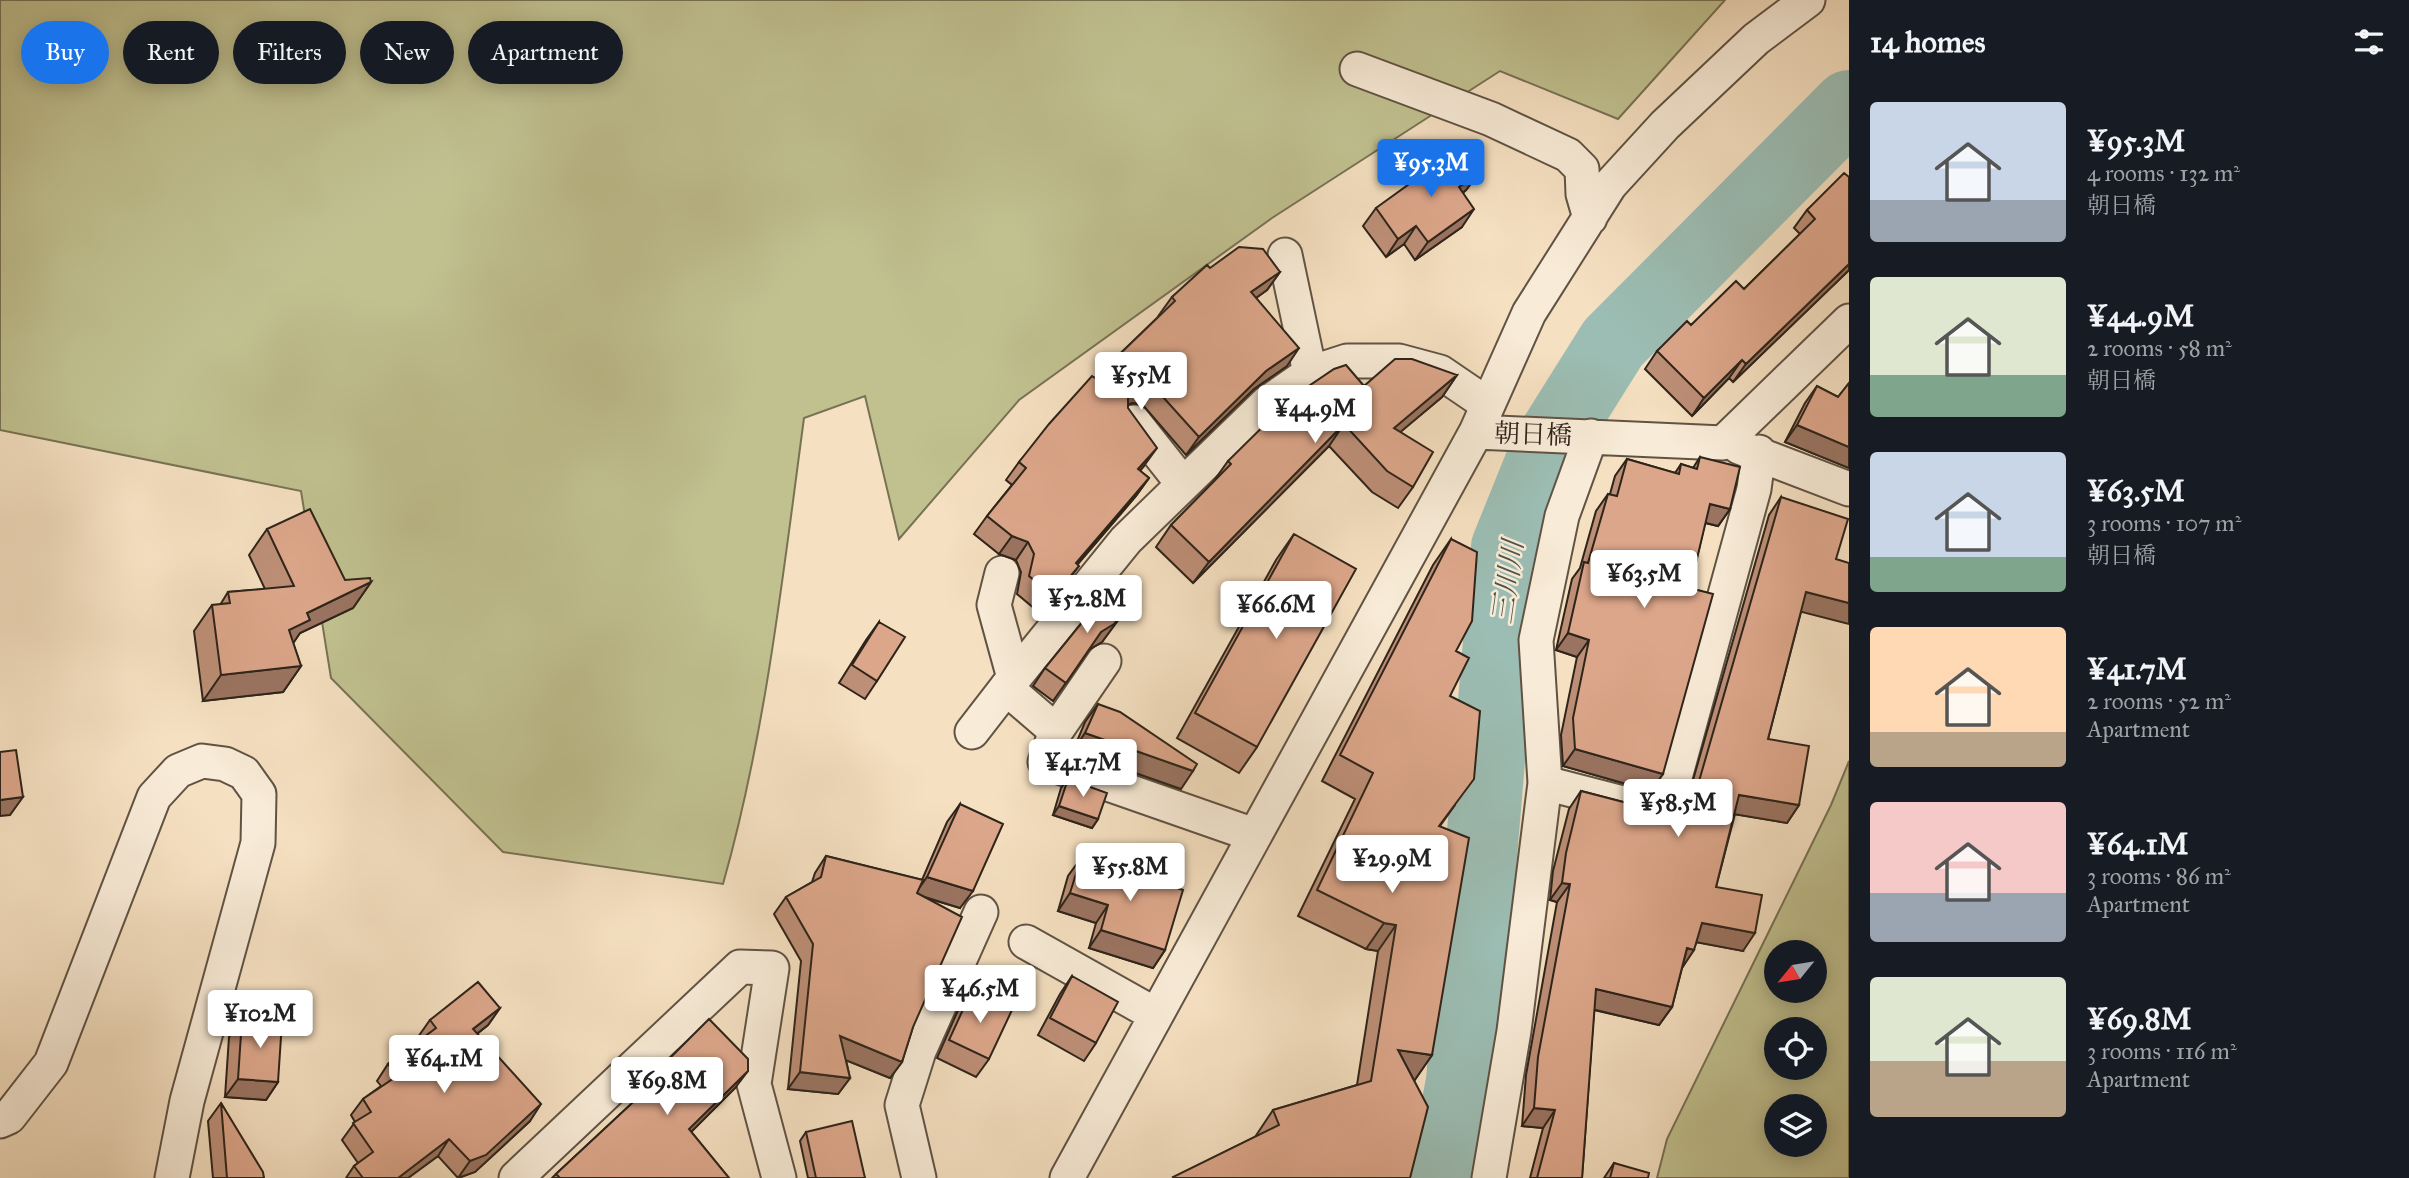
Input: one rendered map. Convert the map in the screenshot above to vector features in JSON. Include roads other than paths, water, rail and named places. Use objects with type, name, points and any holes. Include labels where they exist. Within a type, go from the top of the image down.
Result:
[{"type":"street","points":[[1067,1178],[1481,418],[1529,313],[1610,185],[1665,125],[1756,39],[1808,0]]},
{"type":"street","points":[[1357,69],[1491,120],[1568,155],[1582,169],[1583,194],[1590,218]]},
{"type":"street","points":[[1285,255],[1310,373]]},
{"type":"street","points":[[1723,443],[1849,321]]},
{"type":"street","points":[[972,732],[1126,540],[1267,404],[1310,373],[1348,361],[1399,360],[1440,372],[1481,418]]},
{"type":"street","name":"朝日橋","points":[[1481,418],[1591,436],[1723,443],[1759,452],[1785,466],[1849,489]]},
{"type":"street","points":[[1134,422],[1183,484]]},
{"type":"street","points":[[1489,1178],[1514,1031],[1545,783],[1536,640],[1562,516],[1591,436]]},
{"type":"street","points":[[1545,783],[1665,814],[1754,489],[1759,452]]},
{"type":"street","points":[[1002,573],[994,606],[1010,683],[1056,732]]},
{"type":"street","points":[[1104,661],[1056,732],[1045,762],[1254,835]]},
{"type":"street","points":[[0,1121],[9,1117],[51,1063],[154,797],[178,771],[202,761],[225,764],[244,773],[258,794],[258,843],[187,1101],[172,1178]]},
{"type":"street","points":[[919,1178],[902,1105],[919,1051],[981,912]]},
{"type":"street","points":[[1026,942],[1156,1015]]},
{"type":"street","points":[[516,1178],[740,967],[751,967],[772,968],[754,1084],[779,1178]]},
{"type":"waterway","name":"三川川","points":[[1444,1178],[1462,1081],[1507,547],[1547,448],[1613,343],[1849,106]]}]
